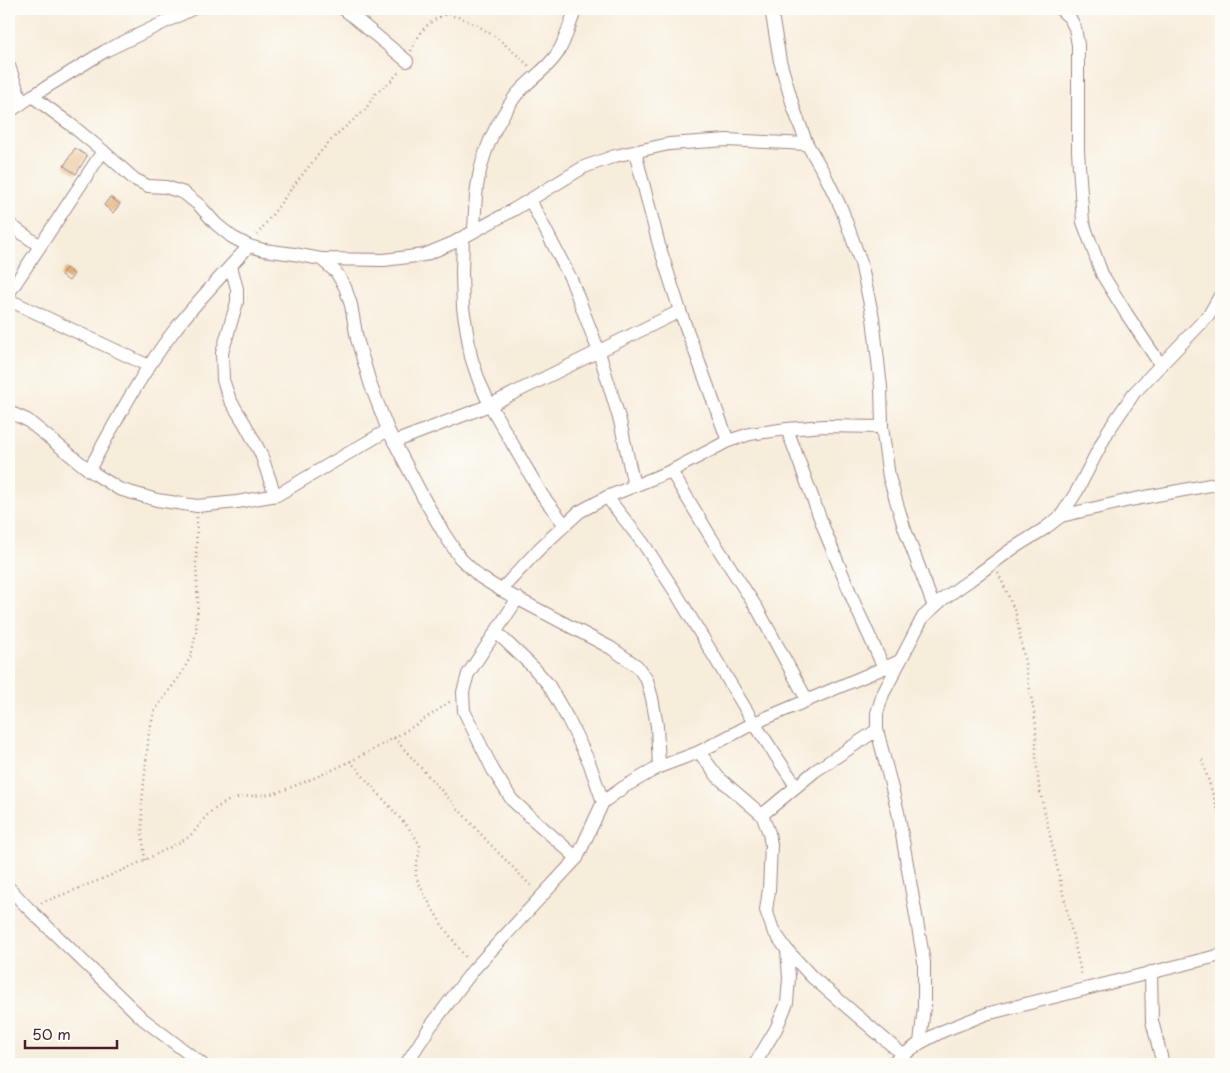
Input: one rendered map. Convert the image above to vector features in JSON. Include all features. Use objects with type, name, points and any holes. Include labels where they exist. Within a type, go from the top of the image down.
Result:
[{"type":"street","points":[[9,112],[105,51],[192,9]]},
{"type":"street","points":[[344,9],[407,61]]},
{"type":"street","points":[[565,525],[542,495],[479,381],[471,357],[463,308],[462,272],[478,181],[488,144],[504,112],[516,95],[528,81],[546,68],[557,54],[576,9]]},
{"type":"street","points":[[771,9],[780,61],[794,109],[807,144],[842,210],[861,263],[873,318],[882,387],[882,427],[889,477],[904,527],[934,607]]},
{"type":"street","points":[[1060,9],[1070,18],[1075,28],[1078,45],[1078,151],[1083,222],[1102,274],[1160,364]]},
{"type":"street","points":[[9,66],[27,100],[70,124],[134,179],[148,186],[166,187],[184,193],[199,205],[216,224],[232,237],[249,246],[321,259],[384,260],[424,254],[453,243],[513,210],[584,167],[616,156],[669,144],[727,140],[807,144]]},
{"type":"street","points":[[9,293],[103,151]]},
{"type":"street","points":[[635,152],[680,311],[728,441]]},
{"type":"street","points":[[530,200],[571,279],[599,352],[620,421],[634,486]]},
{"type":"street","points":[[9,224],[40,246]]},
{"type":"street","points":[[90,470],[117,420],[172,333],[249,246]]},
{"type":"street","points":[[321,259],[336,272],[345,287],[351,305],[357,339],[371,386],[391,436],[424,499],[460,558],[480,577],[501,590],[611,648],[637,666],[646,680],[652,698],[657,726],[659,767]]},
{"type":"street","points":[[231,266],[237,289],[237,302],[222,353],[223,380],[230,400],[261,454],[275,495]]},
{"type":"street","points":[[920,1043],[924,1007],[924,962],[901,826],[877,730],[877,713],[884,694],[923,617],[1012,549],[1061,516],[1077,491],[1108,431],[1134,393],[1209,315],[1221,294]]},
{"type":"street","points":[[9,300],[150,366]]},
{"type":"street","points":[[9,412],[27,420],[90,470],[119,489],[157,500],[197,506],[237,502],[275,495],[391,436],[490,404],[680,311]]},
{"type":"street","points":[[501,590],[540,548],[580,512],[607,498],[671,471],[728,441],[750,434],[788,429],[824,426],[882,427]]},
{"type":"street","points":[[788,429],[826,534],[884,668]]},
{"type":"street","points":[[671,471],[758,610],[807,700]]},
{"type":"street","points":[[1061,516],[1221,482]]},
{"type":"street","points":[[607,498],[643,544],[676,593],[754,723],[796,786]]},
{"type":"street","points":[[518,598],[468,674],[463,692],[464,711],[493,770],[512,800],[577,858]]},
{"type":"street","points":[[496,632],[548,684],[568,719],[588,762],[603,802]]},
{"type":"street","points":[[406,1064],[430,1027],[474,969],[577,858],[603,802],[624,787],[659,767],[699,752],[754,723],[900,661]]},
{"type":"street","points":[[762,815],[815,771],[877,730]]},
{"type":"street","points":[[699,752],[718,777],[762,815],[769,833],[771,846],[766,910],[772,930],[787,950],[812,976],[903,1055]]},
{"type":"street","points":[[9,888],[143,1019],[202,1064]]},
{"type":"street","points":[[755,1064],[776,1028],[787,1003],[789,978],[787,950]]},
{"type":"street","points":[[891,1064],[920,1043],[943,1030],[986,1014],[1221,955]]},
{"type":"street","points":[[1150,972],[1152,1021],[1164,1064]]},
{"type":"path","points":[[249,246],[322,150],[336,134],[365,110],[376,93],[389,83],[407,61],[422,30],[432,20],[446,14],[465,20],[489,32],[537,74]]},
{"type":"path","points":[[145,860],[142,803],[149,732],[156,710],[180,676],[191,656],[196,632],[198,601],[196,562],[197,506]]},
{"type":"path","points":[[994,563],[1016,615],[1036,724],[1036,759],[1039,787],[1085,989]]},
{"type":"path","points":[[28,908],[145,860],[187,838],[197,829],[210,812],[224,803],[236,798],[276,793],[302,784],[350,761],[394,738],[430,716],[463,692]]},
{"type":"path","points":[[394,738],[488,842],[541,897]]},
{"type":"path","points":[[1202,760],[1221,820]]},
{"type":"path","points":[[350,761],[412,832],[420,845],[416,877],[442,925],[474,969]]},
{"type":"building","points":[[75,148],[87,156],[76,174],[64,166]]},
{"type":"building","points":[[110,197],[120,204],[113,213],[104,205]]},
{"type":"building","points":[[66,268],[74,274],[69,281],[61,275]]}]
